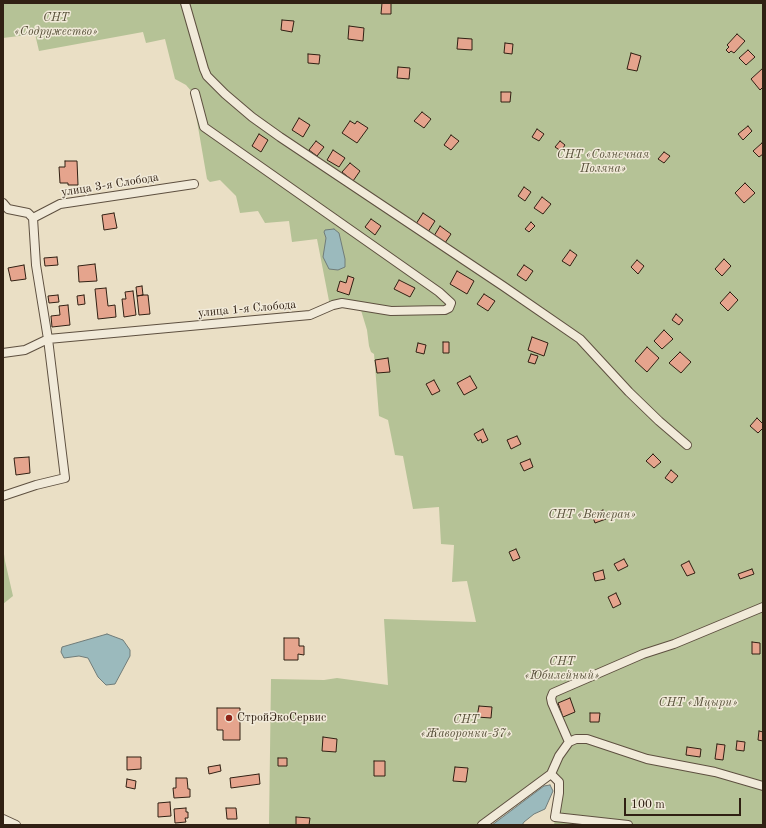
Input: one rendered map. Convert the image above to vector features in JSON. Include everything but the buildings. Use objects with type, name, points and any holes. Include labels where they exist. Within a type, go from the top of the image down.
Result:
[{"type":"street","points":[[185,3],[204,69],[208,76],[225,94],[280,136],[580,339],[629,392],[687,445]]},
{"type":"street","name":"улица 1-я Слобода","points":[[48,339],[310,315],[333,305],[342,303],[391,311],[445,310],[449,308],[451,303],[439,292],[204,127],[195,93]]},
{"type":"street","name":"улица 3-я Слобода","points":[[33,218],[60,204],[194,184]]},
{"type":"street","points":[[3,203],[8,209],[28,213],[33,218],[36,265],[48,339],[65,478],[36,485],[3,496]]},
{"type":"street","points":[[3,353],[25,350],[48,339]]},
{"type":"street","points":[[569,742],[552,703],[551,698],[553,693],[643,654],[674,644],[763,607]]},
{"type":"street","points":[[482,825],[551,774],[559,756],[569,742],[576,739],[587,739],[647,760],[715,772],[763,786]]},
{"type":"street","points":[[551,774],[559,782],[559,793],[554,817],[628,825]]},
{"type":"street","points":[[3,819],[16,825]]},
{"type":"green space","points":[[3,3],[763,3],[763,825],[554,825],[559,793],[553,775],[482,825],[269,825],[271,679],[324,680],[337,678],[388,685],[384,619],[476,622],[467,581],[452,582],[454,545],[441,544],[439,507],[413,509],[403,456],[395,455],[388,420],[379,416],[374,354],[371,352],[369,346],[367,330],[360,307],[330,306],[317,239],[292,242],[289,221],[265,223],[258,211],[240,213],[236,196],[220,180],[210,182],[207,179],[192,92],[186,85],[175,79],[165,39],[146,43],[143,32],[39,51],[35,34],[3,38]]},
{"type":"green space","points":[[3,547],[13,596],[3,604]]},
{"type":"water","points":[[334,229],[339,233],[345,259],[345,267],[338,270],[329,269],[323,257],[326,238],[324,232],[325,230]]},
{"type":"water","points":[[107,634],[123,640],[130,650],[130,656],[115,684],[106,685],[98,677],[88,658],[79,656],[64,658],[61,652],[62,647]]},
{"type":"water","points":[[550,785],[553,791],[545,809],[534,814],[522,825],[492,825],[544,786]]},
{"type":"place","name":"СтройЭкоСервис","points":[[229,718]]},
{"type":"park label","name":"СНТ «Содружество»","points":[[56,25]]},
{"type":"park label","name":"СНТ «Солнечная Поляна»","points":[[603,162]]},
{"type":"park label","name":"СНТ «Ветеран»","points":[[592,515]]},
{"type":"park label","name":"СНТ «Юбилейный»","points":[[562,669]]},
{"type":"park label","name":"СНТ «Мцыри»","points":[[698,703]]},
{"type":"park label","name":"СНТ «Жаворонки-37»","points":[[466,727]]}]
